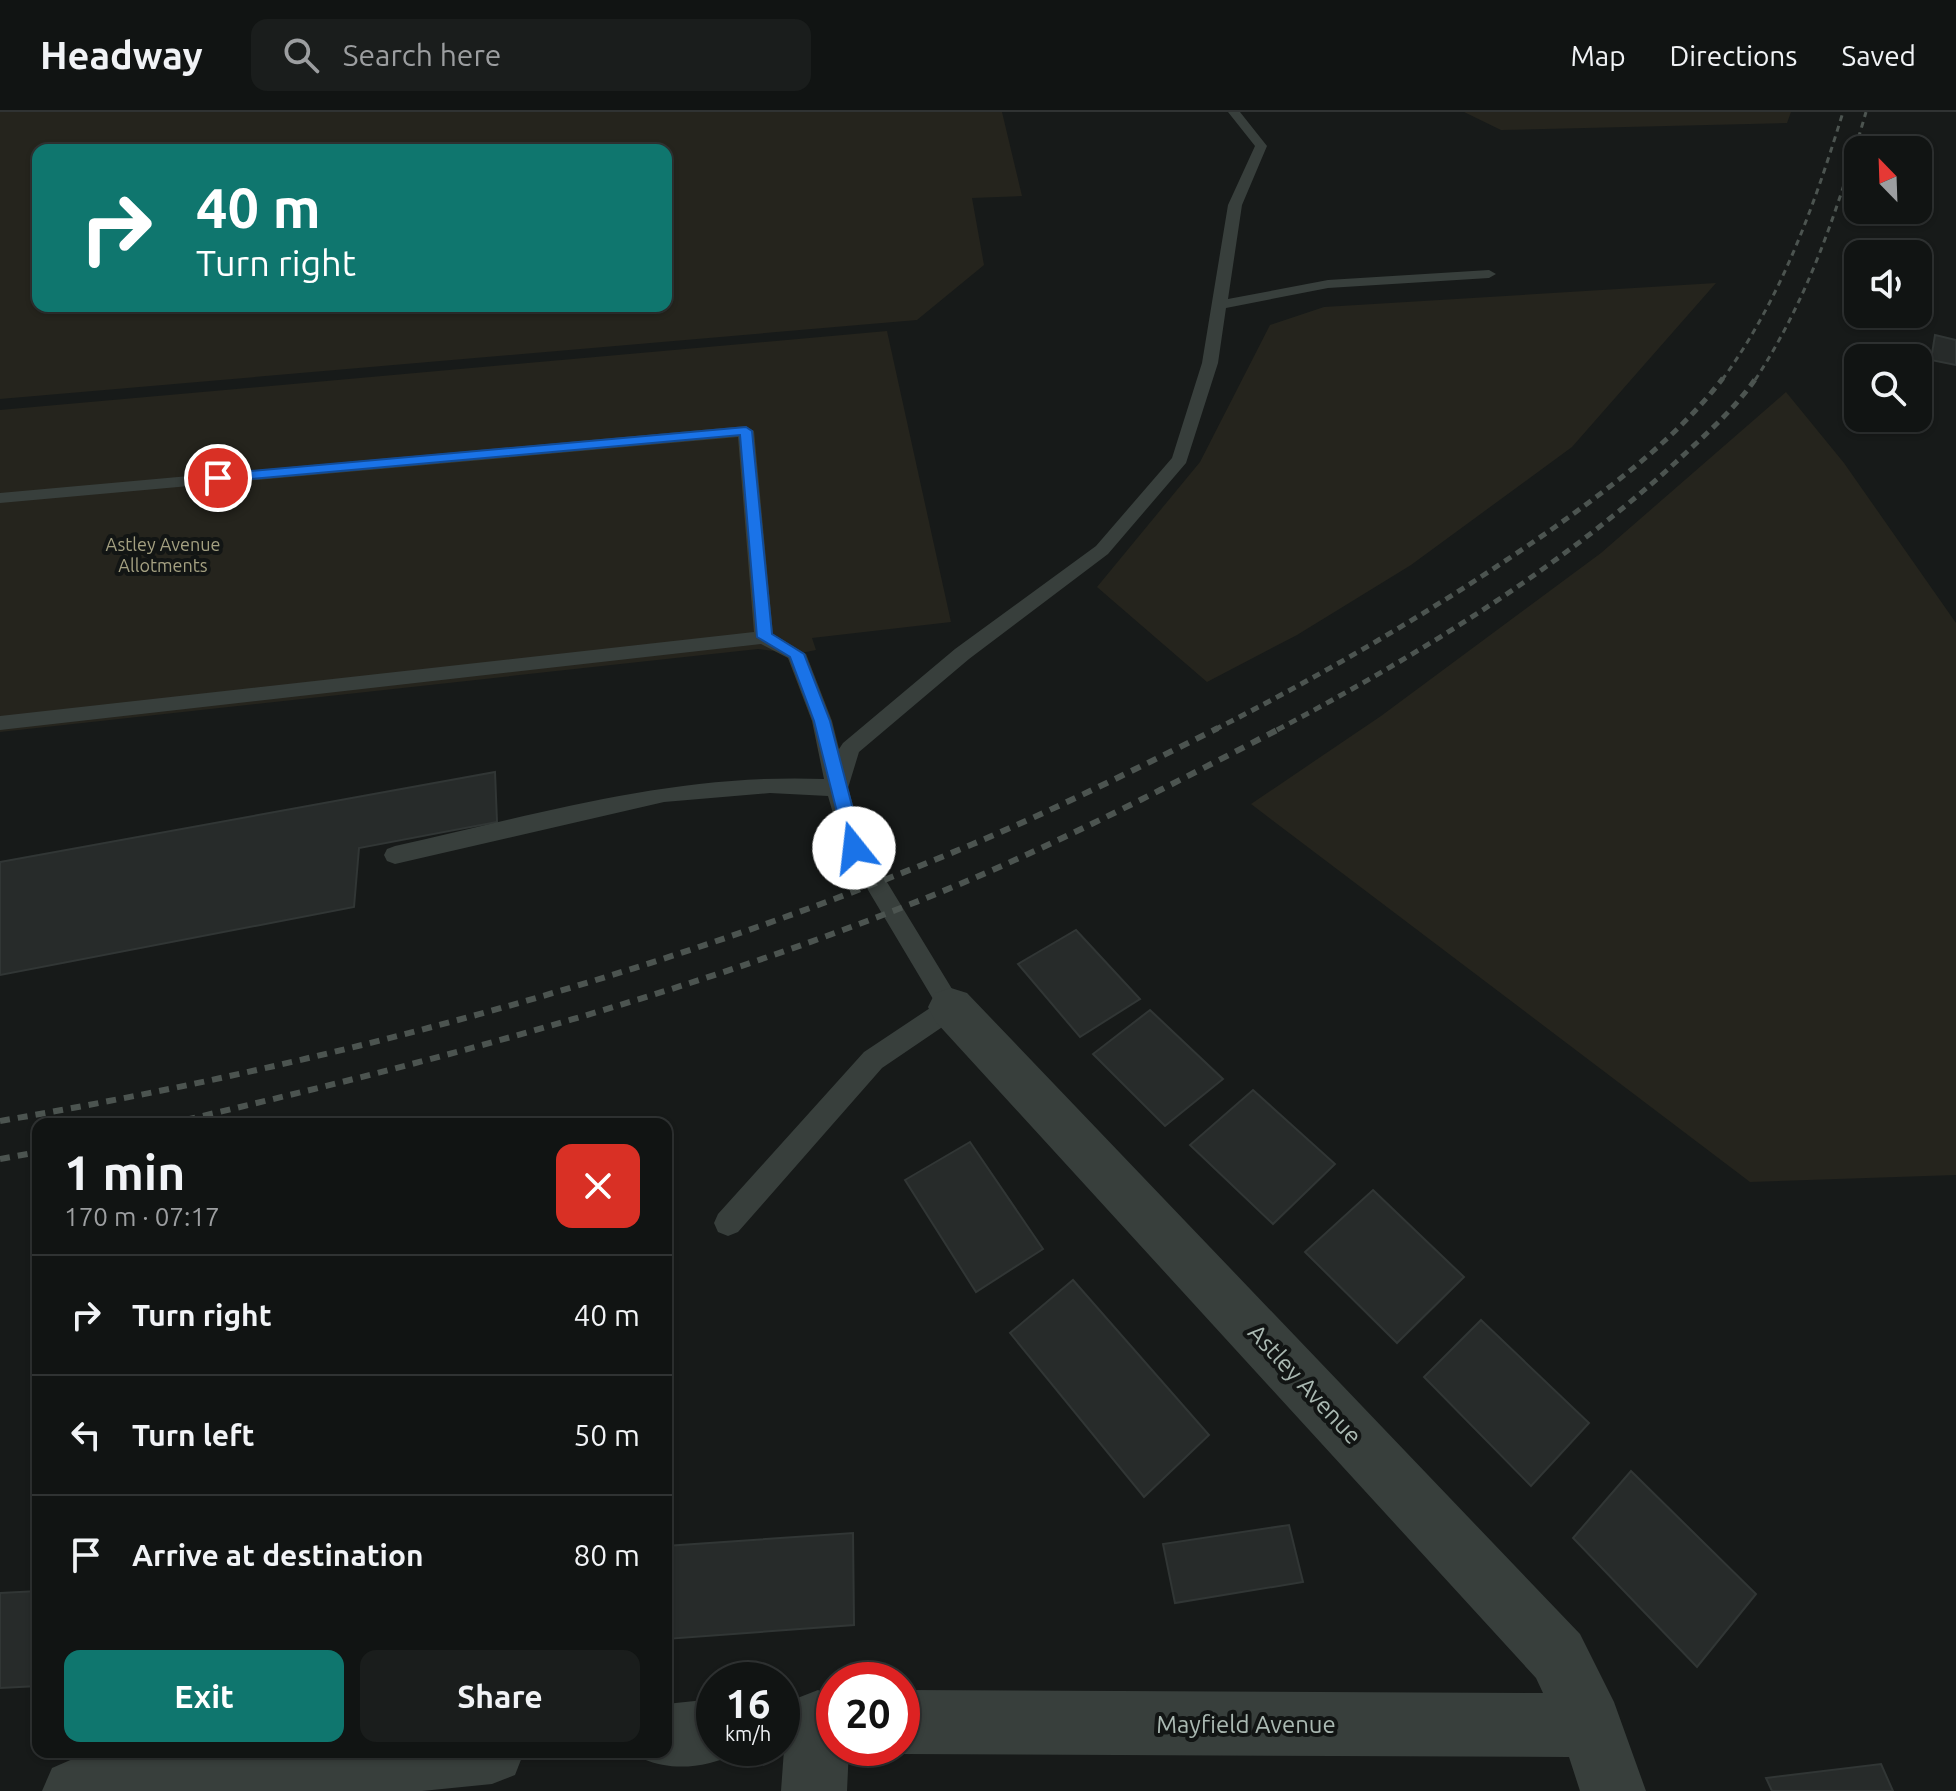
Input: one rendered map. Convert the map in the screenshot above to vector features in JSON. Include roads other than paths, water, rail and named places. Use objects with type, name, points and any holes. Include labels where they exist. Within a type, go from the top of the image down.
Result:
[{"type":"street","name":"Astley Avenue","points":[[951,1007],[1558,1656],[1591,1725],[1613,1791]]},
{"type":"street","name":"Mayfield Avenue","points":[[920,1722],[1591,1725]]},
{"type":"street","points":[[811,1723],[814,1791]]},
{"type":"street","points":[[672,1735],[696,1733]]},
{"type":"street","points":[[75,1791],[428,1758]]},
{"type":"lane","points":[[837,788],[850,748],[962,654],[1102,550],[1180,459],[1210,363],[1235,205],[1261,146],[1234,112]]},
{"type":"lane","points":[[1217,305],[1328,284],[1489,274]]},
{"type":"lane","points":[[0,498],[746,431],[764,637]]},
{"type":"lane","points":[[0,723],[764,637],[796,654],[822,721],[854,848],[951,1007],[873,1060],[728,1223]]},
{"type":"lane","points":[[395,855],[664,794],[770,785],[837,788]]},
{"type":"railway","points":[[1722,380],[1779,285],[1808,217],[1843,112]]},
{"type":"railway","points":[[1755,380],[1807,284],[1845,182],[1866,112]]},
{"type":"railway","points":[[1215,729],[1388,634],[1555,527],[1623,477],[1666,440],[1723,378]]},
{"type":"railway","points":[[1277,730],[1434,641],[1584,539],[1697,442],[1729,411],[1756,378]]},
{"type":"railway","points":[[193,1118],[454,1053],[737,968],[921,900],[1013,861],[1281,728]]},
{"type":"railway","points":[[0,1121],[124,1098],[372,1043],[616,974],[856,891],[973,844],[1215,729]]},
{"type":"railway","points":[[0,1159],[32,1153]]},
{"type":"park label","name":"Astley Avenue Allotments","points":[[163,554]]}]
